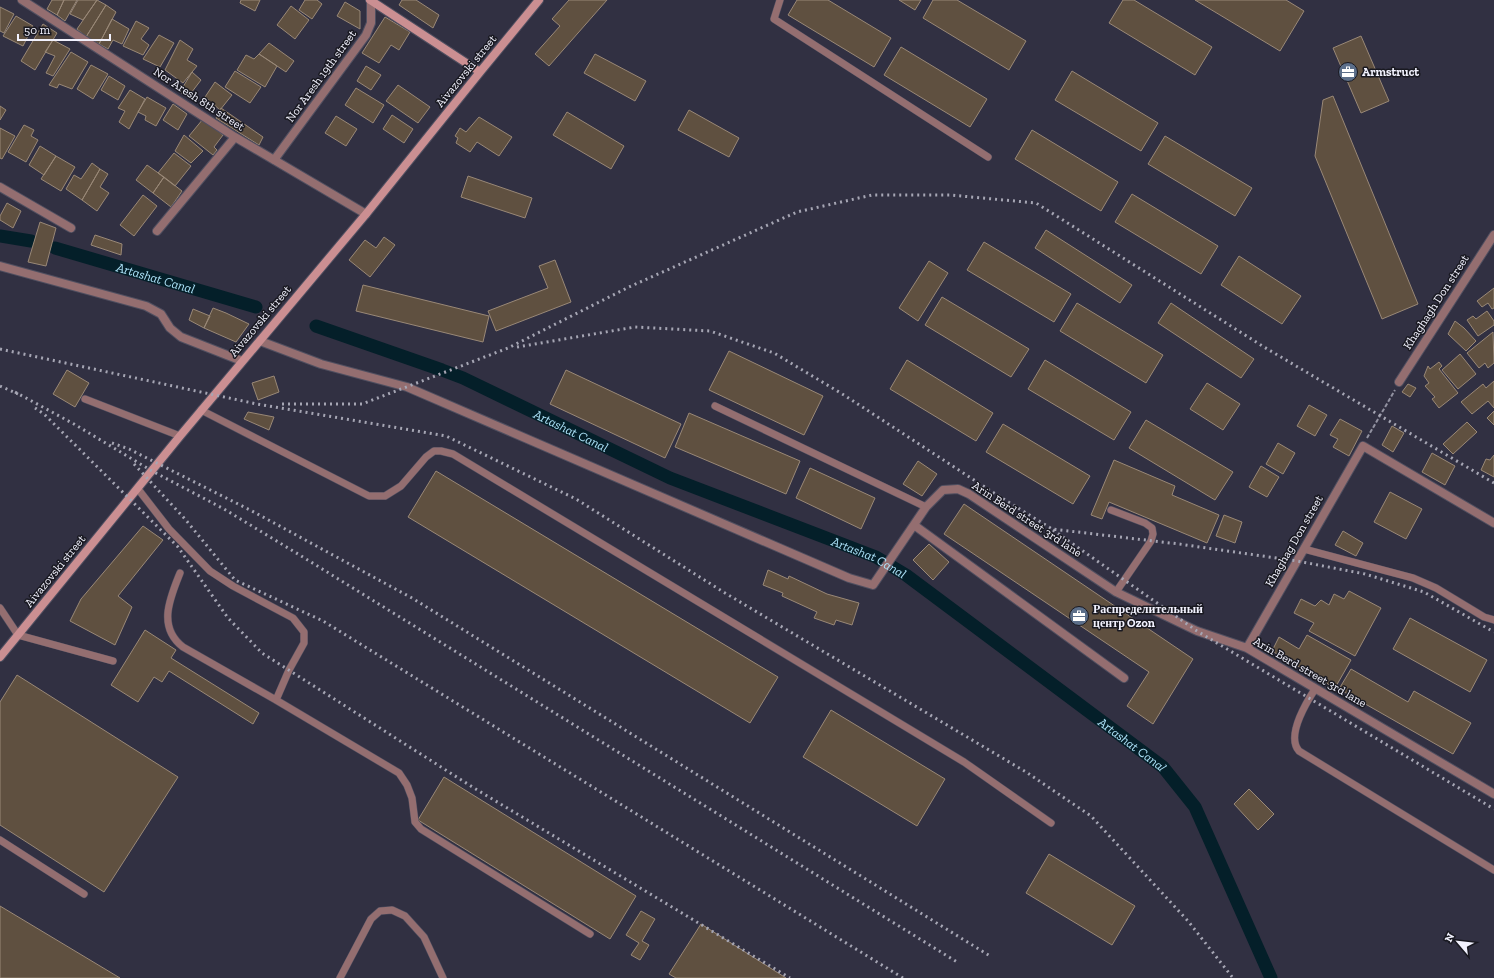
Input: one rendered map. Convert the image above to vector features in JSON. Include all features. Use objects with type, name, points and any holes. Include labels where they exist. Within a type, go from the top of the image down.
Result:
[{"type":"main road","points":[[371,0],[480,72]]},
{"type":"main road","name":"Aivazovski street","points":[[0,657],[201,410],[366,214],[539,0]]},
{"type":"street","name":"Nor Aresh 8th street","points":[[22,0],[235,137],[366,214]]},
{"type":"street","name":"Nor Aresh 19th street","points":[[274,160],[366,35],[371,23],[371,0]]},
{"type":"street","points":[[158,231],[235,137]]},
{"type":"street","points":[[0,186],[71,228]]},
{"type":"street","name":"Khaghagh Don street","points":[[1399,382],[1494,235]]},
{"type":"street","points":[[0,266],[146,306],[161,314],[170,328],[181,337],[242,361]]},
{"type":"street","name":"Arin Berd street 3rd lane","points":[[260,341],[321,364],[407,387],[849,578],[873,585],[926,507],[944,490],[958,489],[970,494],[1116,592],[1197,631],[1247,648],[1494,794]]},
{"type":"street","points":[[1363,446],[1494,523]]},
{"type":"street","name":"Khaghag Don street","points":[[1247,648],[1363,446]]},
{"type":"street","points":[[914,525],[1124,678]]},
{"type":"lane","points":[[780,0],[774,19],[988,157]]},
{"type":"lane","points":[[86,399],[180,436]]},
{"type":"lane","points":[[716,406],[926,507]]},
{"type":"lane","points":[[201,410],[369,496],[385,496],[401,486],[426,456],[434,451],[453,454],[964,762],[1051,823]]},
{"type":"lane","points":[[138,489],[169,529],[210,571],[233,586],[293,618],[304,632],[304,643],[289,670],[276,700]]},
{"type":"lane","points":[[1111,510],[1145,523],[1152,528],[1153,534],[1151,541],[1116,592]]},
{"type":"lane","points":[[1304,549],[1413,578],[1436,588],[1484,617],[1494,620]]},
{"type":"lane","points":[[180,573],[172,591],[167,614],[169,628],[175,641],[399,773],[407,785],[412,798],[414,822],[421,829],[590,934]]},
{"type":"lane","points":[[0,608],[18,635],[113,661]]},
{"type":"lane","points":[[1315,689],[1296,728],[1294,742],[1299,752],[1494,870]]},
{"type":"lane","points":[[0,840],[84,894]]},
{"type":"lane","points":[[340,978],[371,919],[380,911],[392,910],[405,916],[424,937],[443,978]]},
{"type":"path","points":[[1363,446],[1399,382]]},
{"type":"building","points":[[52,0],[64,0],[57,15],[47,9]]},
{"type":"building","points":[[64,0],[77,0],[65,21],[57,15]]},
{"type":"building","points":[[78,0],[97,0],[83,20],[70,14]]},
{"type":"building","points":[[97,0],[106,5],[86,37],[77,29]]},
{"type":"building","points":[[241,0],[260,0],[255,11],[240,3]]},
{"type":"building","points":[[305,0],[317,0],[322,4],[312,19],[299,10]]},
{"type":"building","points":[[402,0],[416,0],[439,15],[433,28],[399,5]]},
{"type":"building","points":[[569,0],[607,0],[549,66],[535,54],[560,26],[552,19]]},
{"type":"building","points":[[797,0],[828,0],[891,38],[874,67],[788,15]]},
{"type":"building","points":[[899,0],[921,0],[915,10]]},
{"type":"building","points":[[933,0],[957,0],[1026,41],[1009,70],[923,18]]},
{"type":"building","points":[[1123,0],[1134,0],[1212,47],[1195,75],[1109,23]]},
{"type":"building","points":[[1195,0],[1286,0],[1304,11],[1280,51]]},
{"type":"building","points":[[345,2],[360,11],[360,29],[337,16]]},
{"type":"building","points":[[106,5],[116,12],[99,44],[86,37]]},
{"type":"building","points":[[291,6],[309,20],[295,39],[277,25]]},
{"type":"building","points":[[0,7],[14,14],[4,33],[0,31]]},
{"type":"building","points":[[16,16],[33,26],[23,46],[3,36]]},
{"type":"building","points":[[385,17],[410,32],[399,50],[391,45],[379,63],[362,53]]},
{"type":"building","points":[[112,19],[129,29],[122,44],[113,40],[108,49],[99,44]]},
{"type":"building","points":[[136,21],[149,28],[141,39],[149,45],[143,55],[123,46]]},
{"type":"building","points":[[43,24],[57,33],[35,70],[21,61]]},
{"type":"building","points":[[159,35],[174,43],[160,67],[143,59]]},
{"type":"building","points":[[1361,36],[1389,101],[1361,113],[1333,48]]},
{"type":"building","points":[[53,40],[70,49],[53,76],[46,73],[55,56],[45,52]]},
{"type":"building","points":[[180,40],[193,49],[187,60],[197,66],[183,83],[165,70]]},
{"type":"building","points":[[269,43],[294,61],[286,72],[259,54]]},
{"type":"building","points":[[901,47],[987,99],[970,127],[884,75]]},
{"type":"building","points":[[71,52],[88,62],[72,89],[59,84],[57,88],[49,85]]},
{"type":"building","points":[[259,54],[277,66],[265,87],[237,70],[246,55],[254,59]]},
{"type":"building","points":[[595,54],[646,81],[635,101],[584,73]]},
{"type":"building","points":[[91,65],[108,74],[93,99],[77,89]]},
{"type":"building","points":[[366,66],[381,75],[371,90],[357,81]]},
{"type":"building","points":[[235,71],[261,87],[250,103],[225,87]]},
{"type":"building","points":[[1072,71],[1158,123],[1141,151],[1055,100]]},
{"type":"building","points":[[192,72],[201,80],[188,97],[180,92]]},
{"type":"building","points":[[109,76],[125,86],[118,100],[101,90]]},
{"type":"building","points":[[215,82],[232,95],[220,110],[205,97]]},
{"type":"building","points":[[398,85],[430,107],[418,123],[386,101]]},
{"type":"building","points":[[356,88],[384,105],[373,123],[345,105]]},
{"type":"building","points":[[130,90],[145,99],[129,129],[119,122],[125,111],[118,108]]},
{"type":"building","points":[[1333,96],[1418,304],[1382,319],[1315,156],[1323,100]]},
{"type":"building","points":[[147,97],[166,108],[156,126],[145,120],[146,116],[138,112]]},
{"type":"building","points":[[173,104],[187,114],[178,130],[163,120]]},
{"type":"building","points":[[0,106],[6,110],[0,120]]},
{"type":"building","points":[[221,108],[263,137],[259,145],[216,118]]},
{"type":"building","points":[[689,110],[739,138],[729,157],[678,130]]},
{"type":"building","points":[[567,112],[624,146],[611,169],[553,135]]},
{"type":"building","points":[[392,115],[413,129],[404,143],[383,129]]},
{"type":"building","points":[[336,116],[357,129],[346,146],[325,133]]},
{"type":"building","points":[[479,117],[512,137],[499,156],[477,142],[470,152],[456,143],[458,138],[455,136],[460,128],[466,132]]},
{"type":"building","points":[[203,119],[223,135],[214,147],[217,150],[213,155],[189,136]]},
{"type":"building","points":[[24,125],[34,130],[31,136],[38,140],[26,162],[8,152]]},
{"type":"building","points":[[0,128],[15,136],[2,159],[0,158]]},
{"type":"building","points":[[1032,130],[1118,182],[1101,211],[1015,159]]},
{"type":"building","points":[[184,135],[203,151],[191,163],[175,151]]},
{"type":"building","points":[[1165,136],[1252,188],[1235,216],[1148,164]]},
{"type":"building","points":[[40,146],[56,156],[44,175],[29,165]]},
{"type":"building","points":[[174,153],[191,166],[175,186],[158,173]]},
{"type":"building","points":[[56,156],[75,167],[61,191],[41,179]]},
{"type":"building","points":[[92,163],[100,169],[82,200],[66,189],[74,175],[81,179]]},
{"type":"building","points":[[147,165],[164,177],[153,193],[136,180]]},
{"type":"building","points":[[100,169],[108,174],[100,187],[109,193],[97,211],[82,200]]},
{"type":"building","points":[[468,176],[532,198],[525,218],[461,197]]},
{"type":"building","points":[[164,177],[182,191],[171,207],[153,193]]},
{"type":"building","points":[[1132,194],[1218,246],[1201,274],[1115,222]]},
{"type":"building","points":[[143,195],[157,206],[134,236],[120,225]]},
{"type":"building","points":[[7,203],[21,211],[13,228],[0,220],[0,216]]},
{"type":"building","points":[[40,222],[56,228],[46,266],[28,262]]},
{"type":"building","points":[[1046,230],[1132,285],[1120,303],[1035,248]]},
{"type":"building","points":[[95,235],[122,244],[121,255],[91,245]]},
{"type":"building","points":[[384,237],[395,245],[370,277],[349,260],[365,240],[376,248]]},
{"type":"building","points":[[984,242],[1071,294],[1054,322],[967,270]]},
{"type":"building","points":[[1239,256],[1301,296],[1282,324],[1221,285]]},
{"type":"building","points":[[555,260],[571,302],[496,331],[488,311],[548,288],[539,266]]},
{"type":"building","points":[[929,261],[948,273],[918,321],[899,308]]},
{"type":"building","points":[[363,285],[489,316],[483,342],[356,311]]},
{"type":"building","points":[[1494,288],[1494,308],[1492,309],[1488,303],[1482,307],[1477,301]]},
{"type":"building","points":[[942,297],[1029,349],[1011,377],[925,325]]},
{"type":"building","points":[[1077,303],[1163,355],[1146,383],[1060,331]]},
{"type":"building","points":[[1171,303],[1254,359],[1241,378],[1158,323]]},
{"type":"building","points":[[213,308],[249,324],[236,342],[204,328]]},
{"type":"building","points":[[193,309],[210,316],[204,328],[189,320]]},
{"type":"building","points":[[1487,311],[1494,321],[1494,325],[1478,336],[1467,320],[1473,316],[1476,319]]},
{"type":"building","points":[[1455,321],[1476,341],[1466,351],[1448,334]]},
{"type":"building","points":[[1493,332],[1494,363],[1488,368],[1485,363],[1479,368],[1467,353]]},
{"type":"building","points":[[729,351],[823,396],[804,435],[709,390]]},
{"type":"building","points":[[1460,354],[1476,374],[1458,389],[1442,370]]},
{"type":"building","points":[[907,360],[993,413],[976,441],[890,389]]},
{"type":"building","points":[[1045,360],[1131,412],[1114,440],[1028,389]]},
{"type":"building","points":[[1439,362],[1442,366],[1439,369],[1458,393],[1439,408],[1432,399],[1435,397],[1425,386],[1429,383],[1424,376],[1428,366],[1430,369]]},
{"type":"building","points":[[67,370],[89,383],[75,407],[53,394]]},
{"type":"building","points":[[566,370],[681,424],[665,458],[550,404]]},
{"type":"building","points":[[274,376],[279,392],[258,400],[252,383]]},
{"type":"building","points":[[1494,381],[1494,408],[1488,401],[1472,414],[1461,402],[1483,384],[1486,388]]},
{"type":"building","points":[[1207,383],[1240,404],[1223,430],[1190,409]]},
{"type":"building","points":[[1408,384],[1416,388],[1410,397],[1402,392]]},
{"type":"building","points":[[1309,405],[1327,415],[1315,436],[1297,426]]},
{"type":"building","points":[[1494,411],[1494,425],[1487,418]]},
{"type":"building","points":[[248,412],[274,417],[269,430],[244,419]]},
{"type":"building","points":[[689,413],[800,461],[786,494],[675,447]]},
{"type":"building","points":[[1340,419],[1362,431],[1349,456],[1333,447],[1338,439],[1330,435]]},
{"type":"building","points":[[1146,420],[1233,472],[1215,500],[1129,448]]},
{"type":"building","points":[[1467,422],[1477,432],[1453,454],[1443,444]]},
{"type":"building","points":[[1003,424],[1090,476],[1073,504],[986,452]]},
{"type":"building","points":[[1392,426],[1404,433],[1393,452],[1382,445]]},
{"type":"building","points":[[1278,443],[1295,453],[1283,474],[1266,464]]},
{"type":"building","points":[[1432,453],[1455,466],[1445,485],[1422,472]]},
{"type":"building","points":[[1494,455],[1494,477],[1481,470],[1486,459],[1490,460]]},
{"type":"building","points":[[1114,460],[1175,486],[1172,495],[1219,515],[1207,543],[1109,502],[1102,519],[1091,515]]},
{"type":"building","points":[[918,461],[937,474],[922,496],[903,484]]},
{"type":"building","points":[[1261,466],[1279,477],[1267,497],[1249,487]]},
{"type":"building","points":[[810,468],[875,498],[861,529],[796,498]]},
{"type":"building","points":[[436,471],[778,677],[750,723],[408,517]]},
{"type":"building","points":[[1390,492],[1422,509],[1406,539],[1374,522]]},
{"type":"building","points":[[964,504],[1193,659],[1153,724],[1127,706],[1149,672],[944,534]]},
{"type":"building","points":[[1224,515],[1242,522],[1235,543],[1216,536]]},
{"type":"building","points":[[143,526],[163,540],[118,596],[132,607],[115,645],[70,621],[81,599]]},
{"type":"building","points":[[1343,531],[1363,543],[1356,556],[1335,545]]},
{"type":"building","points":[[929,544],[949,562],[933,580],[913,560]]},
{"type":"building","points":[[768,570],[788,579],[789,576],[827,594],[859,603],[852,625],[836,620],[834,625],[814,618],[817,612],[782,596],[783,593],[763,585]]},
{"type":"building","points":[[1349,591],[1381,608],[1355,656],[1309,631],[1314,623],[1294,613],[1301,599],[1315,606],[1321,600],[1329,605],[1334,594],[1344,599]]},
{"type":"building","points":[[1410,618],[1487,660],[1470,692],[1393,649]]},
{"type":"building","points":[[145,630],[176,650],[171,658],[259,713],[253,724],[169,671],[162,682],[154,677],[138,702],[111,685]]},
{"type":"building","points":[[1307,635],[1351,660],[1335,688],[1272,651],[1279,637],[1299,649]]},
{"type":"building","points":[[1351,669],[1408,702],[1414,691],[1471,723],[1453,754],[1339,689]]},
{"type":"building","points":[[17,675],[178,777],[104,892],[0,825],[0,702]]},
{"type":"building","points":[[831,710],[945,779],[917,826],[803,757]]},
{"type":"building","points":[[444,777],[636,896],[610,939],[418,820]]},
{"type":"building","points":[[1249,789],[1274,814],[1258,830],[1234,804]]},
{"type":"building","points":[[1049,854],[1135,906],[1112,945],[1026,893]]},
{"type":"building","points":[[0,906],[120,978],[0,978]]},
{"type":"building","points":[[641,911],[655,919],[642,941],[649,945],[640,960],[631,955],[639,943],[626,935]]},
{"type":"building","points":[[701,924],[786,978],[676,978],[669,974]]},
{"type":"waterway","name":"Artashat Canal","points":[[0,236],[31,241]]},
{"type":"waterway","name":"Artashat Canal","points":[[55,248],[256,307]]},
{"type":"waterway","name":"Artashat Canal","points":[[316,326],[463,378],[670,478],[876,557],[906,575],[1163,767],[1195,807],[1271,978]]},
{"type":"railway","points":[[282,404],[362,404],[508,348],[629,287],[797,212],[872,195],[950,195],[1036,203],[1264,347],[1494,483]]},
{"type":"railway","points":[[517,347],[635,327],[710,331],[774,353],[844,395],[997,495],[1052,529],[1179,544],[1297,561],[1365,574],[1424,592],[1494,632]]},
{"type":"railway","points":[[0,349],[257,404],[446,436],[576,499],[725,593],[1026,772],[1091,816],[1188,921],[1233,978]]},
{"type":"railway","points":[[0,386],[18,394]]},
{"type":"railway","points":[[15,392],[74,424],[152,471],[224,509],[957,962]]},
{"type":"railway","points":[[35,408],[44,414],[178,547],[228,618],[262,653],[474,788],[790,978]]},
{"type":"railway","points":[[112,443],[129,449],[252,511],[412,598],[990,956]]},
{"type":"railway","points":[[134,464],[185,519],[235,580],[323,621],[903,978]]},
{"type":"railway","points":[[1053,530],[1197,631],[1494,809]]},
{"type":"place","name":"Armstruct","points":[[1348,72]]},
{"type":"place","name":"Распределительный центр Ozon","points":[[1079,616]]}]
